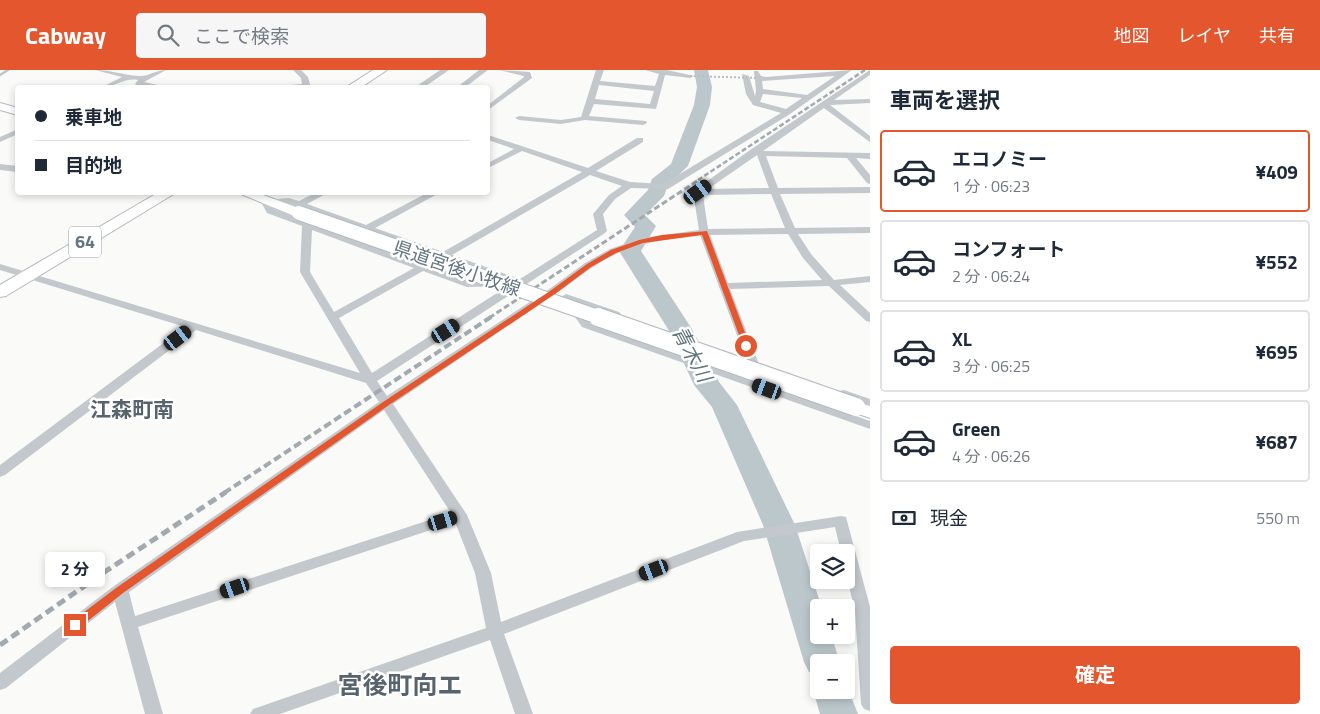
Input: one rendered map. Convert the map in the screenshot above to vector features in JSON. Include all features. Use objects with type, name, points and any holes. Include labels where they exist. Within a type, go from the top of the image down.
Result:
[{"type":"main road","points":[[356,85],[381,70]]},
{"type":"main road","points":[[0,106],[15,111]]},
{"type":"main road","name":"64","points":[[0,292],[165,195]]},
{"type":"main road","name":"県道宮後小牧線","points":[[249,195],[266,202],[304,207],[865,408]]},
{"type":"street","points":[[99,70],[142,79]]},
{"type":"street","points":[[146,85],[139,84],[142,79],[162,70]]},
{"type":"street","points":[[297,70],[304,77],[306,85]]},
{"type":"street","points":[[422,85],[445,70]]},
{"type":"street","points":[[463,85],[484,70]]},
{"type":"street","points":[[490,106],[528,78],[527,74],[503,70]]},
{"type":"street","points":[[584,118],[591,102],[600,70]]},
{"type":"street","points":[[649,70],[690,76]]},
{"type":"street","points":[[591,102],[653,107],[663,71]]},
{"type":"street","points":[[756,103],[760,91],[757,74],[843,71]]},
{"type":"street","points":[[490,138],[629,184],[665,187],[787,112],[843,71]]},
{"type":"street","points":[[698,192],[870,72]]},
{"type":"street","points":[[110,85],[130,76]]},
{"type":"street","points":[[745,76],[752,100],[756,103],[787,112]]},
{"type":"street","points":[[597,83],[658,89]]},
{"type":"street","points":[[760,91],[809,97]]},
{"type":"street","points":[[825,104],[870,101]]},
{"type":"street","points":[[825,104],[870,140]]},
{"type":"street","points":[[519,118],[566,121],[577,121],[584,118],[643,123]]},
{"type":"street","points":[[0,140],[15,132]]},
{"type":"street","points":[[333,317],[423,268],[591,171],[640,140]]},
{"type":"street","points":[[490,165],[522,148]]},
{"type":"street","points":[[757,152],[870,156]]},
{"type":"street","points":[[757,152],[792,230],[806,255],[870,319]]},
{"type":"street","points":[[849,155],[870,181]]},
{"type":"street","points":[[0,168],[15,169]]},
{"type":"street","points":[[0,267],[370,380],[602,231],[598,214],[612,197],[629,184]]},
{"type":"street","points":[[698,192],[870,190]]},
{"type":"street","points":[[698,192],[704,232],[752,362]]},
{"type":"street","points":[[304,207],[321,195]]},
{"type":"street","points":[[368,228],[431,195]]},
{"type":"street","points":[[304,207],[522,283]]},
{"type":"street","points":[[304,207],[423,268],[467,284],[522,283]]},
{"type":"street","points":[[304,207],[305,272],[370,380],[460,516],[483,573],[495,631],[524,714]]},
{"type":"street","points":[[0,683],[120,590],[386,403],[552,292],[589,265],[614,252],[642,241],[662,237],[704,232],[870,230]]},
{"type":"street","points":[[724,286],[832,283],[870,279]]},
{"type":"street","points":[[552,292],[752,362],[865,408]]},
{"type":"street","points":[[566,297],[586,325],[870,425]]},
{"type":"street","points":[[0,472],[193,327]]},
{"type":"street","points":[[129,624],[341,553],[460,516]]},
{"type":"street","points":[[259,714],[495,631],[742,536],[841,521],[863,611],[870,704]]},
{"type":"street","points":[[120,590],[154,714]]},
{"type":"path","points":[[690,76],[757,74]]},
{"type":"waterway","points":[[0,75],[8,70]]},
{"type":"waterway","name":"青木川","points":[[701,70],[704,78],[702,105],[679,166],[659,183],[657,192],[634,215],[646,226],[630,251],[680,329],[707,385],[724,405],[779,525],[819,654]]},
{"type":"waterway","name":"青木川","points":[[834,699],[839,714]]},
{"type":"railway","points":[[698,180],[865,70]]},
{"type":"railway","points":[[489,318],[700,179]]},
{"type":"railway","points":[[224,493],[491,317]]},
{"type":"railway","points":[[0,645],[106,571],[226,492]]},
{"type":"district","name":"江森町南","points":[[132,410]]},
{"type":"district","name":"宮後町向エ","points":[[400,685]]},
{"type":"route","points":[[75,625],[120,590],[386,403],[552,292],[589,265],[614,252],[642,241],[704,232],[746,346]]}]
